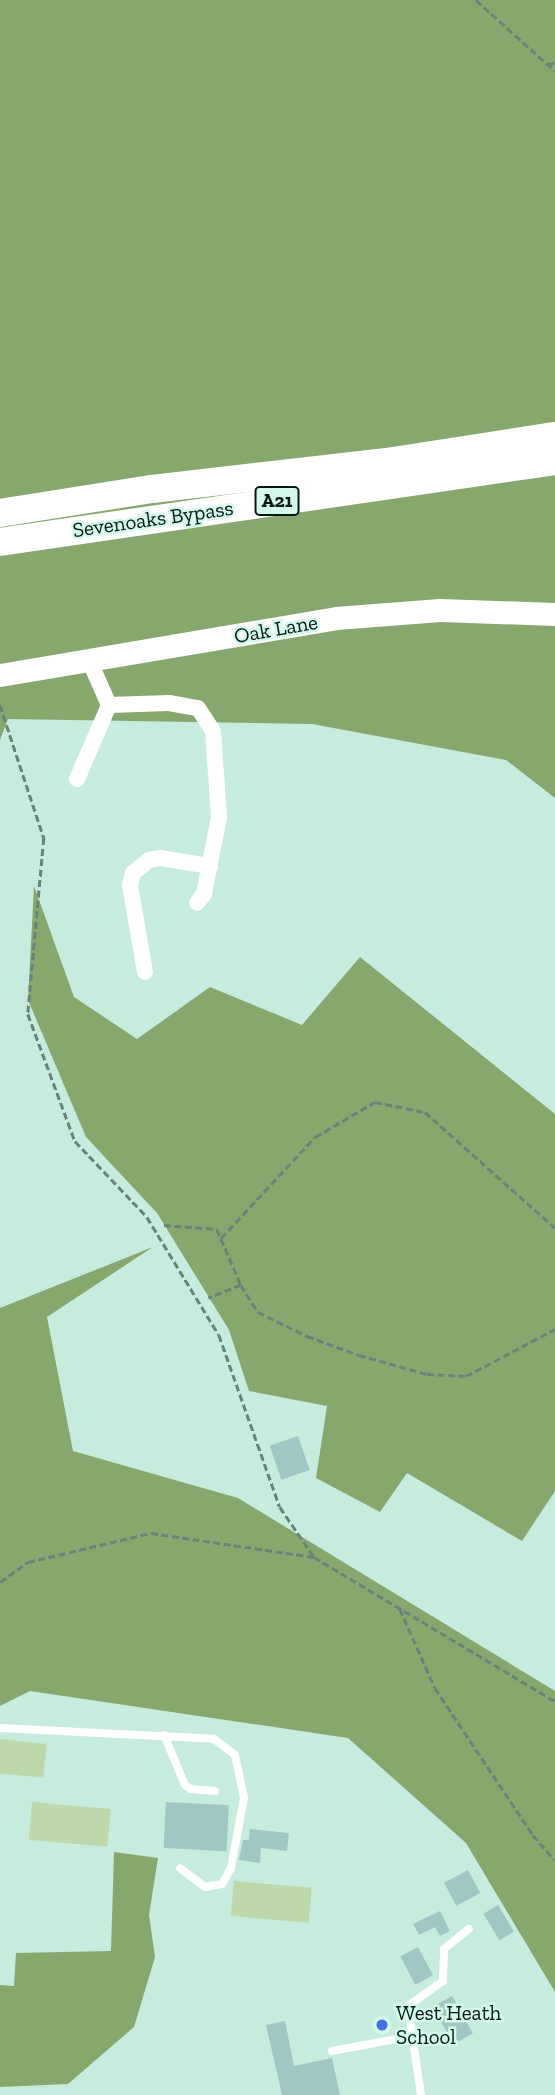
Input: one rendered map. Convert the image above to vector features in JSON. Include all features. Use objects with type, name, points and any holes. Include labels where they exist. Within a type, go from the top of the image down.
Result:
[{"type":"highway","name":"Sevenoaks Bypass","points":[[0,513],[152,489],[393,461],[555,436]]},
{"type":"highway","name":"Sevenoaks Bypass","points":[[0,542],[555,461]]},
{"type":"street","name":"Oak Lane","points":[[0,675],[90,662],[336,618],[440,610],[555,614]]},
{"type":"street","points":[[77,779],[109,705],[90,662]]},
{"type":"street","points":[[109,705],[169,703],[198,708],[213,730],[219,817],[204,894],[197,903]]},
{"type":"street","points":[[145,972],[130,885],[133,873],[149,860],[160,858],[210,866]]},
{"type":"lane","points":[[0,1728],[214,1739],[235,1755],[242,1778],[244,1798],[231,1868],[222,1884],[205,1887],[180,1868]]},
{"type":"lane","points":[[164,1735],[186,1785],[191,1789],[215,1791]]},
{"type":"lane","points":[[421,2095],[408,2006],[443,1981],[444,1949],[469,1929]]},
{"type":"lane","points":[[332,2051],[412,2036]]},
{"type":"path","points":[[476,0],[555,71]]},
{"type":"path","points":[[547,64],[555,63]]},
{"type":"path","points":[[0,705],[44,838],[29,1014],[75,1141],[147,1217],[219,1335],[280,1507],[314,1557]]},
{"type":"path","points":[[221,1238],[315,1137],[374,1102],[425,1112],[555,1228]]},
{"type":"path","points":[[164,1226],[217,1229],[241,1284],[258,1312],[307,1336],[359,1355],[427,1374],[466,1376],[555,1329]]},
{"type":"path","points":[[209,1298],[241,1284]]},
{"type":"path","points":[[0,1582],[28,1562],[151,1533],[314,1557],[555,1701]]},
{"type":"path","points":[[400,1609],[435,1688],[533,1835],[555,1860]]},
{"type":"green space","points":[[0,0],[555,0],[555,798],[506,760],[312,724],[8,719],[0,740]]},
{"type":"green space","points":[[34,886],[74,997],[137,1039],[210,987],[302,1025],[360,957],[555,1114],[555,1491],[522,1541],[407,1473],[380,1512],[316,1478],[327,1406],[249,1391],[229,1330],[157,1213],[86,1137],[28,1000]]},
{"type":"green space","points":[[153,1247],[47,1317],[73,1451],[238,1498],[555,1691],[555,1992],[466,1843],[348,1738],[30,1691],[0,1706],[0,1308]]},
{"type":"green space","points":[[0,1739],[47,1744],[43,1778],[0,1773]]},
{"type":"green space","points":[[32,1802],[111,1809],[107,1847],[29,1840]]},
{"type":"green space","points":[[114,1852],[158,1858],[149,1915],[155,1957],[134,2027],[68,2084],[0,2087],[0,1985],[14,1986],[16,1953],[111,1951]]},
{"type":"green space","points":[[234,1881],[312,1888],[309,1923],[231,1916]]},
{"type":"building","points":[[298,1436],[310,1470],[281,1480],[270,1446]]},
{"type":"building","points":[[166,1802],[229,1805],[227,1851],[164,1848]]},
{"type":"building","points":[[250,1829],[289,1833],[287,1851],[261,1848],[260,1863],[239,1860],[243,1840],[249,1840]]},
{"type":"building","points":[[468,1870],[480,1893],[456,1906],[444,1883]]},
{"type":"building","points":[[498,1905],[514,1932],[499,1940],[483,1914]]},
{"type":"building","points":[[440,1911],[450,1931],[440,1936],[435,1927],[419,1935],[413,1924]]},
{"type":"building","points":[[418,1947],[433,1975],[415,1985],[400,1956]]},
{"type":"building","points":[[452,1996],[473,2034],[454,2044],[433,2007]]},
{"type":"building","points":[[285,2021],[294,2066],[332,2058],[340,2095],[282,2095],[266,2025]]},
{"type":"place","name":"West Heath School","points":[[382,2025]]}]
